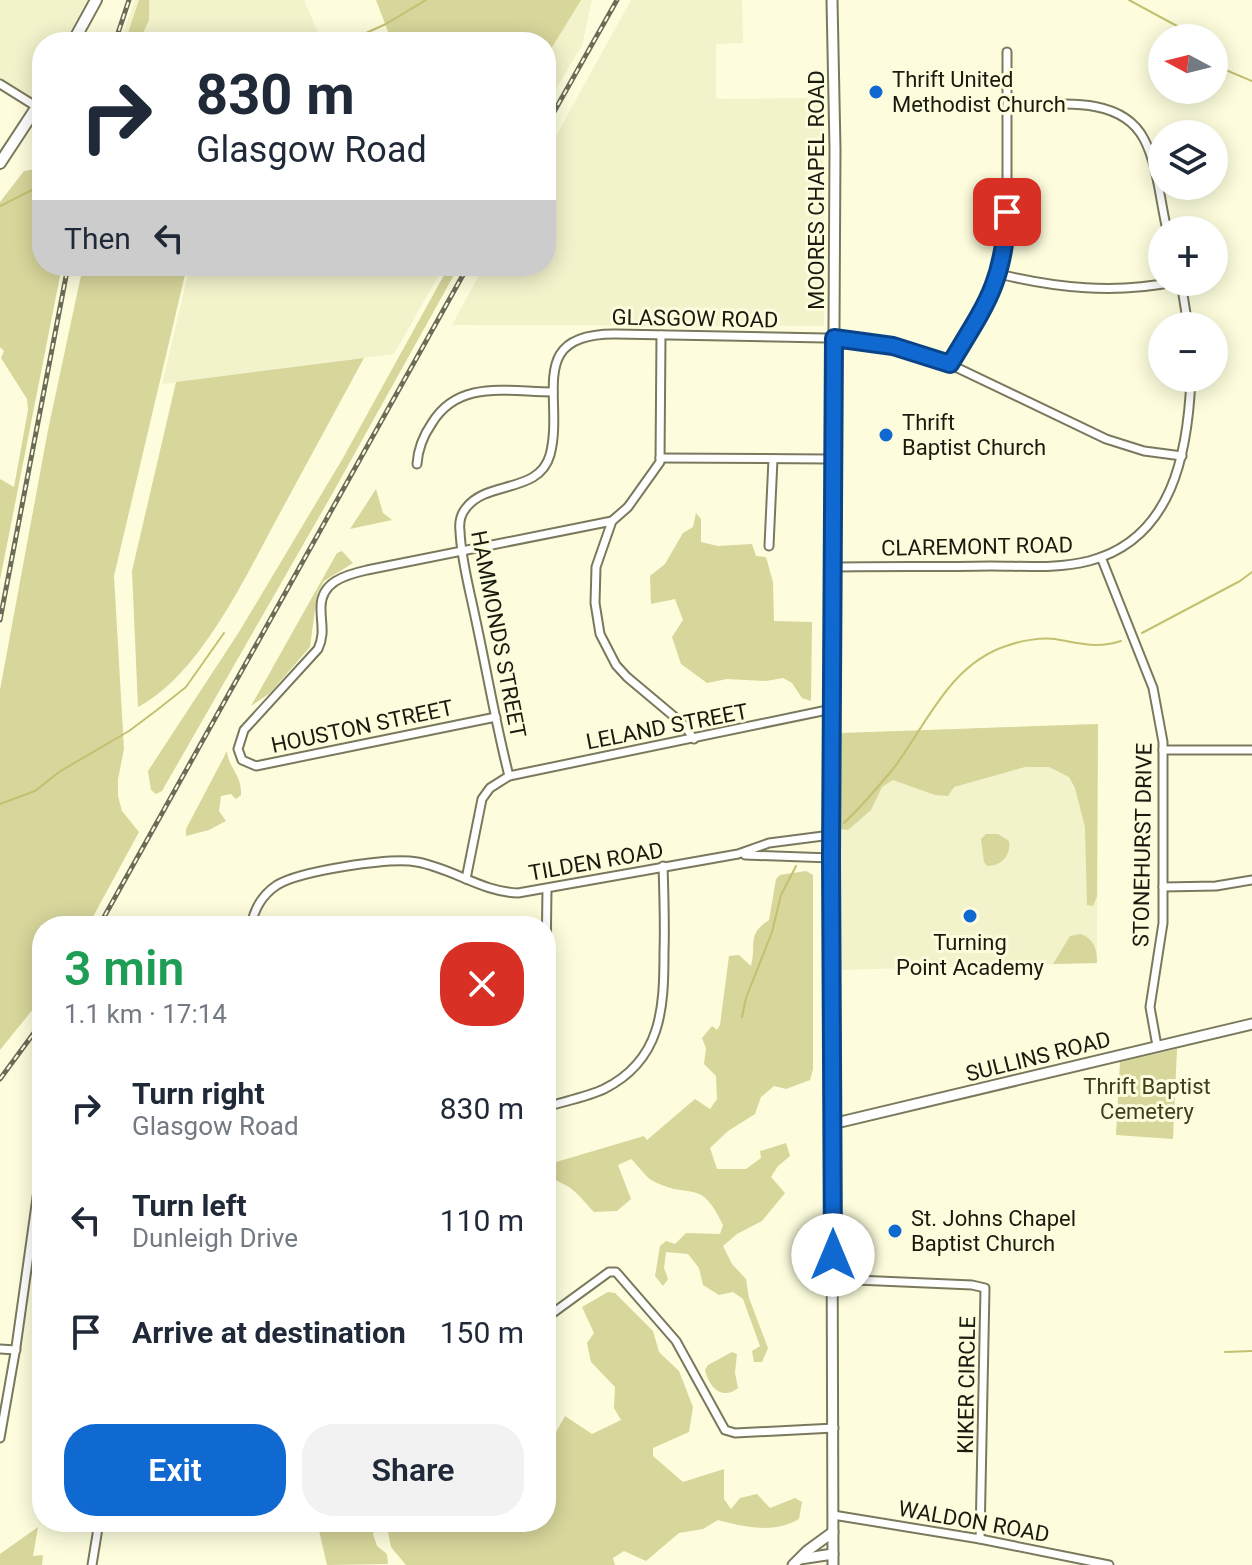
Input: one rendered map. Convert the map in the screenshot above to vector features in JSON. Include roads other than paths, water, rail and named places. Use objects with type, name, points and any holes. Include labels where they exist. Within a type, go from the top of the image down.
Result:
[{"type":"main road","points":[[78,32],[96,0]]},
{"type":"main road","name":"MOORES CHAPEL ROAD","points":[[832,0],[833,1565]]},
{"type":"main road","points":[[0,163],[32,115]]},
{"type":"main road","name":"SULLINS ROAD","points":[[832,1124],[1252,1024]]},
{"type":"main road","points":[[797,1562],[833,1532]]},
{"type":"main road","points":[[797,1562],[833,1554]]},
{"type":"street","points":[[950,364],[983,311],[999,274],[1006,229],[1007,52]]},
{"type":"street","points":[[0,84],[32,99]]},
{"type":"street","points":[[1007,106],[1099,107],[1127,119],[1146,143],[1164,216]]},
{"type":"street","points":[[999,274],[1041,284],[1088,289],[1148,285]]},
{"type":"street","name":"GLASGOW ROAD","points":[[571,343],[595,333],[834,338],[893,346],[950,364],[1106,439],[1144,451],[1182,456]]},
{"type":"street","points":[[661,335],[660,458],[654,472],[628,507],[612,521],[599,555],[595,583],[597,618],[603,641],[627,677],[683,724],[694,739]]},
{"type":"street","name":"HAMMONDS STREET","points":[[509,776],[459,528],[467,506],[482,496],[534,477],[547,463],[551,447],[557,359],[571,343]]},
{"type":"street","points":[[417,464],[419,447],[426,432],[442,407],[456,397],[471,392],[553,392]]},
{"type":"street","name":"CLAREMONT ROAD","points":[[832,567],[1053,566],[1101,557],[1127,542],[1157,514],[1171,490],[1182,456],[1190,392]]},
{"type":"street","points":[[660,458],[833,457]]},
{"type":"street","points":[[769,546],[773,459]]},
{"type":"street","points":[[463,551],[612,521]]},
{"type":"street","name":"HOUSTON STREET","points":[[463,551],[350,574],[331,584],[322,600],[323,635],[318,649],[244,730],[239,742],[240,755],[247,763],[256,766],[496,717]]},
{"type":"street","name":"STONEHURST DRIVE","points":[[1101,557],[1153,688],[1163,750],[1161,939],[1150,1007],[1157,1046]]},
{"type":"street","name":"LELAND STREET","points":[[509,776],[832,709]]},
{"type":"street","points":[[1163,750],[1252,750]]},
{"type":"street","points":[[466,879],[482,799],[490,788],[509,776]]},
{"type":"street","name":"TILDEN ROAD","points":[[255,916],[261,900],[275,887],[289,880],[397,860],[431,865],[508,893],[547,889],[738,854],[769,843],[831,835]]},
{"type":"street","name":"TILDEN ROAD","points":[[738,854],[831,858]]},
{"type":"street","points":[[556,1104],[616,1082],[636,1064],[654,1036],[664,998],[663,866]]},
{"type":"street","points":[[1163,887],[1216,886],[1252,880]]},
{"type":"street","points":[[547,889],[547,916]]},
{"type":"street","points":[[0,1438],[32,1233]]},
{"type":"street","points":[[556,1311],[609,1272],[616,1272],[676,1341],[691,1363],[725,1430],[735,1433],[834,1428]]},
{"type":"street","name":"KIKER CIRCLE","points":[[833,1279],[985,1288],[980,1539]]},
{"type":"street","points":[[0,1349],[16,1350]]},
{"type":"street","name":"WALDON ROAD","points":[[833,1515],[980,1539],[1109,1565]]},
{"type":"street","points":[[92,1565],[97,1532]]},
{"type":"waterway","points":[[368,32],[426,0]]},
{"type":"waterway","points":[[1129,0],[1173,24]]},
{"type":"waterway","points":[[1228,71],[1252,81]]},
{"type":"waterway","points":[[0,206],[32,190]]},
{"type":"waterway","points":[[1142,633],[1252,572]]},
{"type":"waterway","points":[[0,804],[35,791],[59,772],[129,731],[157,710],[186,687],[224,633]]},
{"type":"waterway","points":[[844,823],[893,769],[954,681],[986,655],[1012,644],[1037,639],[1095,645],[1121,641]]},
{"type":"waterway","points":[[742,1017],[746,998],[772,932],[781,895],[796,866]]},
{"type":"waterway","points":[[1225,1352],[1252,1351]]},
{"type":"railway","points":[[118,32],[129,0]]},
{"type":"railway","points":[[556,108],[617,0]]},
{"type":"railway","points":[[0,620],[66,276]]},
{"type":"railway","points":[[105,916],[462,276]]},
{"type":"railway","points":[[0,1079],[32,1036]]},
{"type":"place","name":"Thrift United Methodist Church","points":[[876,92]]},
{"type":"place","name":"Thrift Baptist Church","points":[[886,435]]},
{"type":"place","name":"Turning Point Academy","points":[[970,916]]},
{"type":"place","name":"St. Johns Chapel Baptist Church","points":[[895,1231]]},
{"type":"park label","name":"Thrift Baptist Cemetery","points":[[1147,1098]]}]
